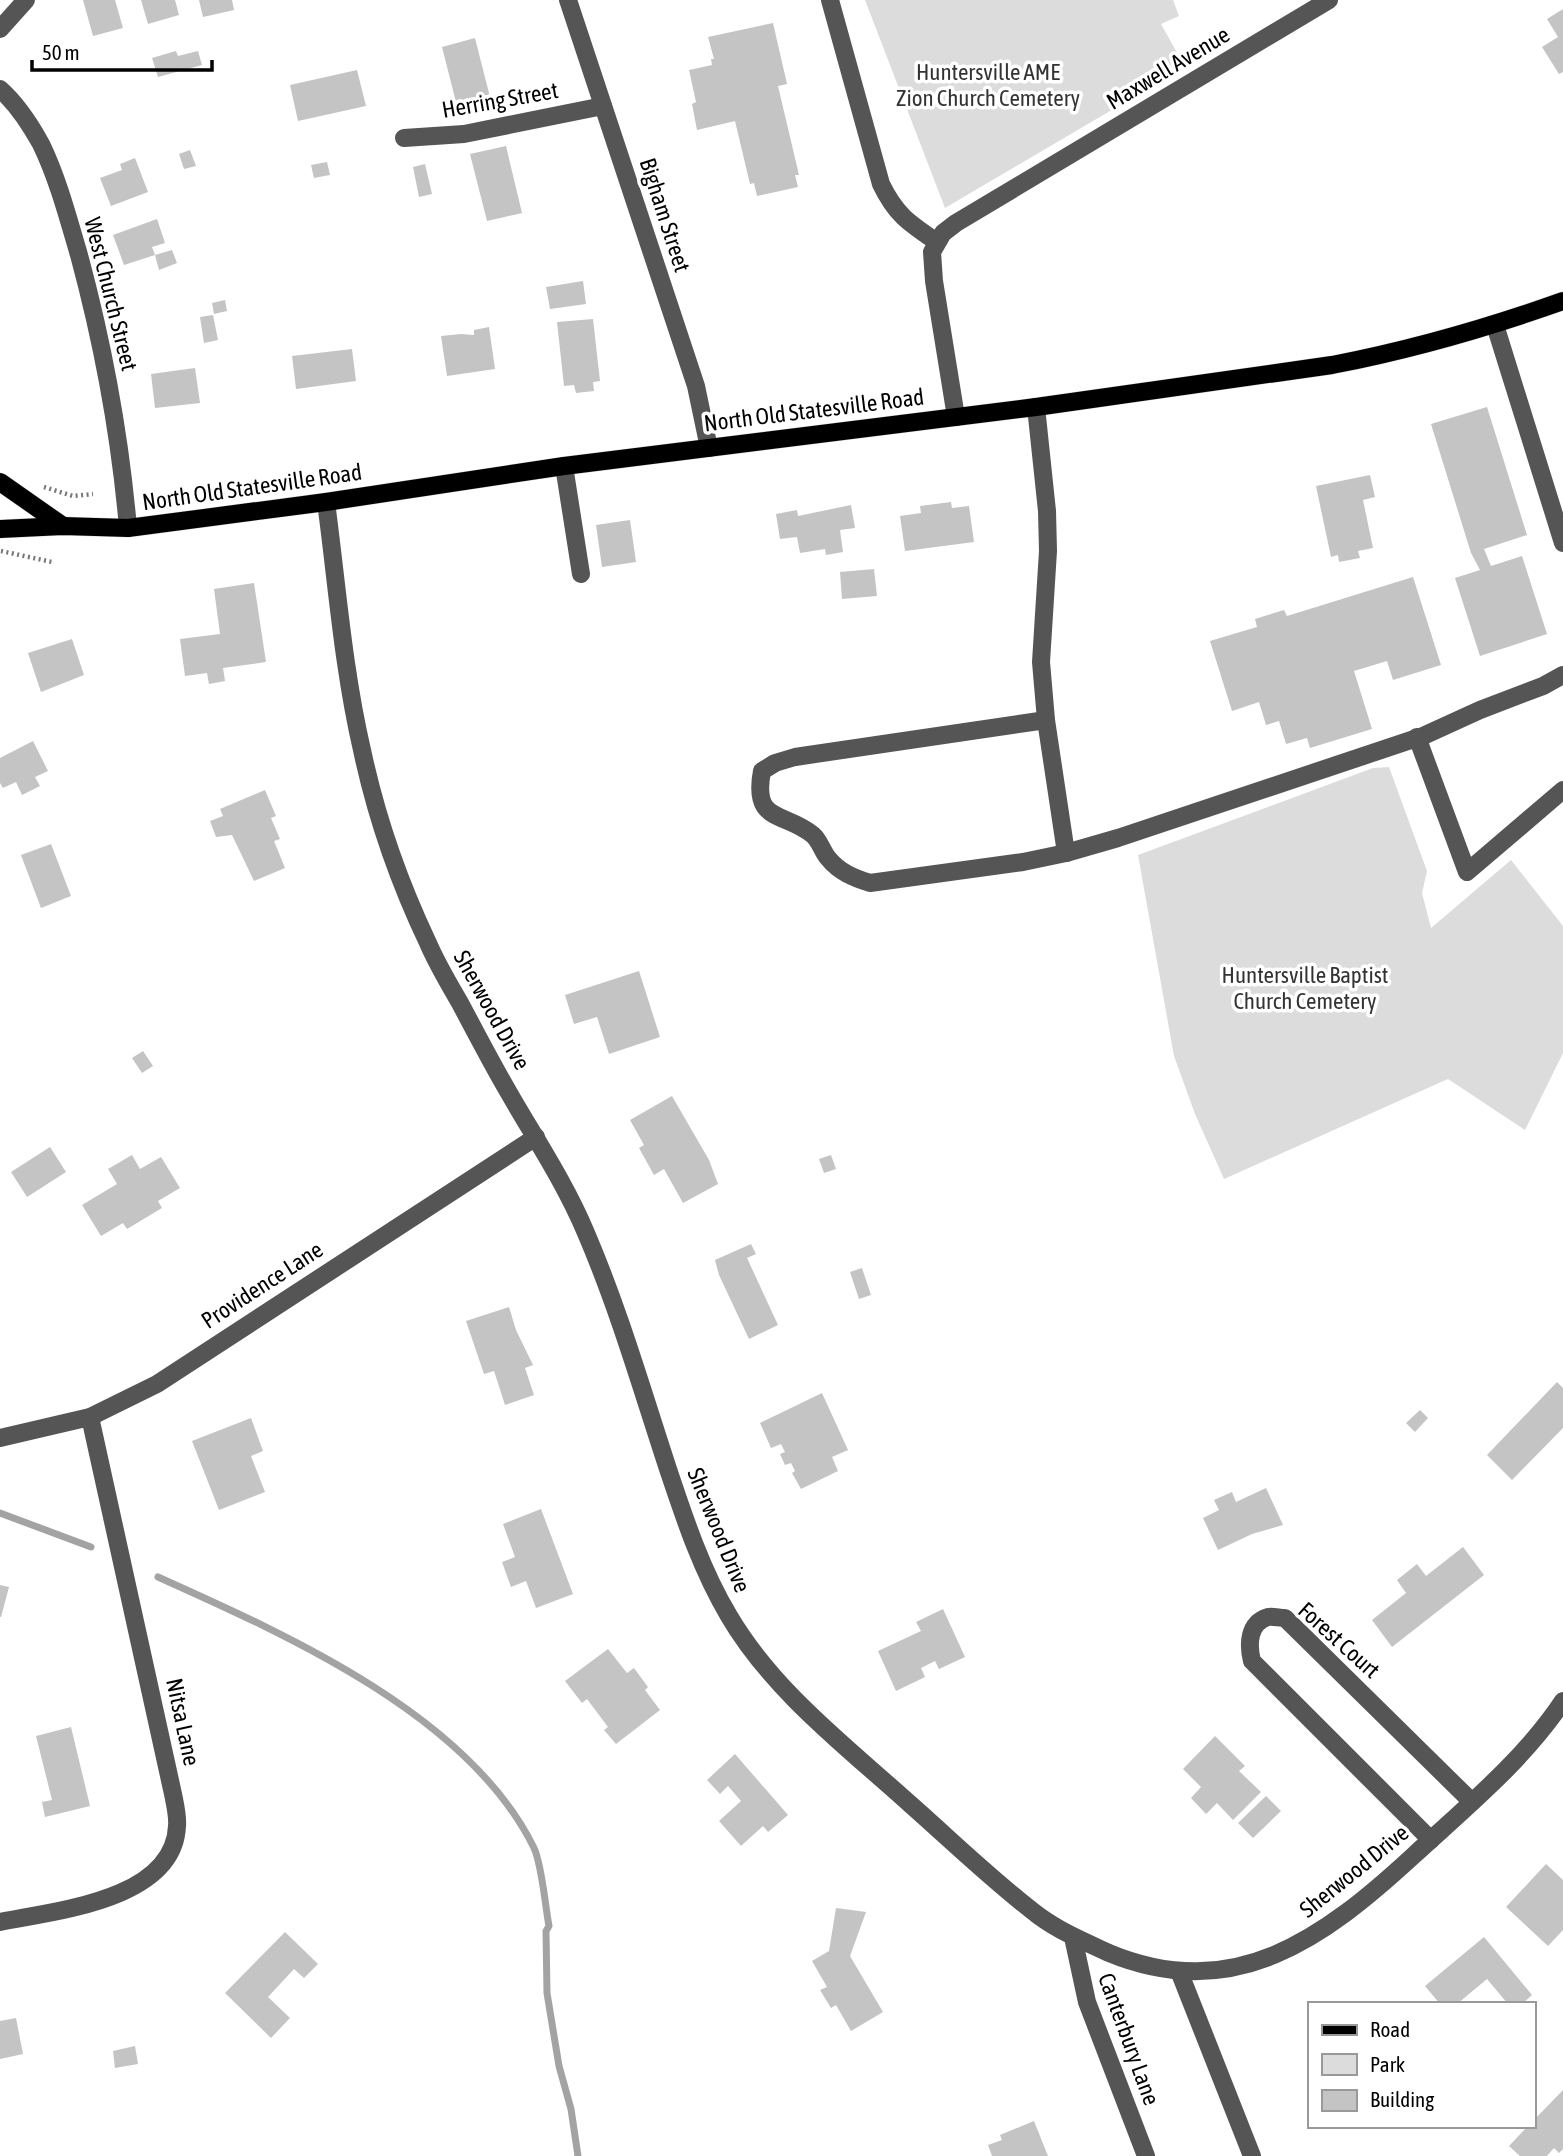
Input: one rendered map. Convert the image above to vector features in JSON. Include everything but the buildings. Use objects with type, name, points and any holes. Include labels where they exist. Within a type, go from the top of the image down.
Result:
[{"type":"main road","name":"North Old Statesville Road","points":[[0,529],[64,526],[128,528],[326,502],[564,466],[1036,407],[1332,365],[1380,356],[1495,325],[1563,302]]},
{"type":"main road","points":[[0,482],[64,526]]},
{"type":"street","points":[[0,29],[26,0]]},
{"type":"street","name":"Bigham Street","points":[[568,0],[696,386],[709,448]]},
{"type":"street","points":[[830,0],[881,184],[892,207],[909,223],[937,242],[932,252],[934,281],[956,416]]},
{"type":"street","name":"Maxwell Avenue","points":[[937,242],[943,233],[956,223],[1329,0]]},
{"type":"street","name":"West Church Street","points":[[0,89],[15,103],[40,143],[69,223],[91,300],[104,365],[120,451],[128,528]]},
{"type":"street","name":"Herring Street","points":[[404,138],[464,134],[603,106]]},
{"type":"street","points":[[1495,325],[1563,543]]},
{"type":"street","points":[[1036,407],[1047,512],[1048,551],[1041,662],[1046,720],[1066,852]]},
{"type":"street","points":[[564,466],[581,575]]},
{"type":"street","name":"Sherwood Drive","points":[[326,502],[345,657],[361,747],[374,799],[398,873],[429,946],[508,1091],[573,1202],[611,1297],[681,1508],[704,1567],[730,1618],[780,1684],[832,1734],[1041,1917],[1073,1937],[1128,1960],[1180,1971],[1208,1972],[1247,1965],[1275,1955],[1311,1938],[1350,1910],[1472,1802],[1515,1759],[1563,1700]]},
{"type":"street","points":[[1046,720],[795,757],[775,763],[762,771],[759,788],[764,807],[776,818],[798,825],[816,836],[828,858],[848,876],[870,883],[1023,862],[1118,838],[1417,737],[1543,686],[1563,675]]},
{"type":"street","points":[[1417,737],[1467,872],[1563,790]]},
{"type":"street","name":"Providence Lane","points":[[0,1438],[90,1417],[156,1384],[536,1137]]},
{"type":"street","name":"Nitsa Lane","points":[[0,1922],[108,1898],[142,1882],[158,1870],[168,1856],[177,1826],[173,1794],[90,1417]]},
{"type":"street","name":"Forest Court","points":[[1431,1840],[1252,1661],[1248,1645],[1254,1627],[1268,1617],[1285,1618],[1472,1802]]},
{"type":"street","name":"Canterbury Lane","points":[[1073,1937],[1087,2002],[1146,2156]]},
{"type":"street","points":[[1180,1971],[1252,2156]]},
{"type":"path","points":[[40,485],[73,496],[93,494]]},
{"type":"path","points":[[0,551],[52,562]]},
{"type":"green space","name":"Huntersville AME Zion Church Cemetery","points":[[865,0],[1173,0],[1179,16],[1161,24],[1185,67],[945,208]]},
{"type":"green space","name":"Huntersville Baptist Church Cemetery","points":[[1389,767],[1427,871],[1422,893],[1431,928],[1511,860],[1563,926],[1563,1053],[1525,1130],[1448,1079],[1224,1179],[1195,1114],[1174,1056],[1138,855],[1373,768]]},
{"type":"waterway","points":[[0,1513],[91,1547]]},
{"type":"waterway","points":[[158,1577],[262,1625],[370,1684],[420,1719],[466,1758],[504,1801],[534,1848],[539,1864],[549,1926],[546,1931],[547,1993],[578,2156]]}]
